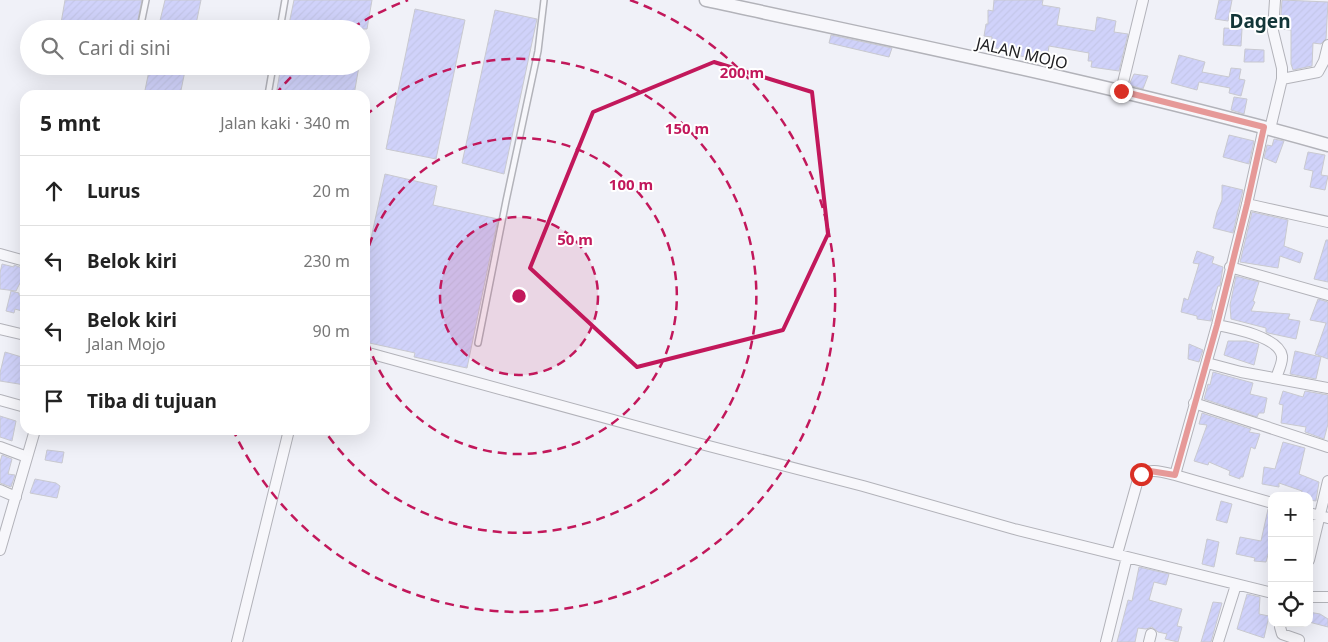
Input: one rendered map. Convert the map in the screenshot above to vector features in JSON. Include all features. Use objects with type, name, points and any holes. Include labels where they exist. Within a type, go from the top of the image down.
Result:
[{"type":"street","name":"JALAN MOJO","points":[[706,0],[1121,91],[1328,145]]},
{"type":"street","points":[[1121,91],[1143,0]]},
{"type":"street","points":[[1175,475],[1194,403],[1207,363],[1267,128],[1282,79],[1282,68],[1274,31],[1275,0]]},
{"type":"street","points":[[1282,79],[1318,72],[1324,62],[1328,45]]},
{"type":"street","points":[[1247,204],[1328,222]]},
{"type":"street","points":[[1,258],[20,260]]},
{"type":"street","points":[[1230,267],[1328,295]]},
{"type":"street","points":[[1217,325],[1255,334],[1279,349],[1282,358],[1276,378]]},
{"type":"street","points":[[0,329],[20,334]]},
{"type":"street","points":[[370,353],[863,486],[1014,529],[1268,592]]},
{"type":"street","points":[[1207,363],[1240,372],[1328,388]]},
{"type":"street","points":[[0,400],[20,406]]},
{"type":"street","points":[[1194,403],[1328,447]]},
{"type":"street","points":[[0,550],[34,435]]},
{"type":"street","points":[[237,642],[288,435]]},
{"type":"street","points":[[0,447],[27,457]]},
{"type":"street","points":[[1106,642],[1122,556],[1139,476],[1142,472],[1150,471],[1175,475],[1268,502]]},
{"type":"street","points":[[1313,549],[1324,517],[1328,481]]},
{"type":"street","points":[[0,490],[16,498]]},
{"type":"street","points":[[1218,642],[1236,585]]},
{"type":"street","points":[[1313,597],[1328,597]]},
{"type":"street","points":[[1280,627],[1282,634],[1299,640]]},
{"type":"lane","points":[[142,20],[146,0]]},
{"type":"lane","points":[[282,20],[285,0]]},
{"type":"lane","points":[[478,343],[538,51],[543,0]]},
{"type":"lane","points":[[269,90],[271,75]]},
{"type":"highlighted area","points":[[714,62],[812,92],[828,234],[783,330],[637,367],[530,268],[593,112]]},
{"type":"building","points":[[65,0],[142,0],[138,20],[62,20]]},
{"type":"building","points":[[165,0],[201,0],[197,20],[160,20]]},
{"type":"building","points":[[294,0],[372,0],[369,20],[290,20]]},
{"type":"building","points":[[994,0],[1043,0],[1042,5],[1060,8],[1057,25],[1095,31],[1097,17],[1116,21],[1114,32],[1128,34],[1119,71],[1091,67],[1092,61],[1088,61],[1089,53],[1049,46],[1048,53],[1034,51],[1033,58],[1020,56],[1021,53],[991,47],[992,37],[984,36],[986,24],[988,24],[988,10],[993,11]]},
{"type":"building","points":[[1219,0],[1232,0],[1228,21],[1215,19]]},
{"type":"building","points":[[1282,0],[1328,2],[1326,39],[1321,44],[1313,43],[1312,66],[1293,70],[1291,64],[1291,30],[1280,29]]},
{"type":"building","points":[[415,9],[465,20],[436,159],[386,149]]},
{"type":"building","points":[[495,10],[537,19],[504,174],[462,163]]},
{"type":"building","points":[[1224,28],[1242,29],[1241,46],[1223,45]]},
{"type":"building","points":[[831,35],[892,48],[889,57],[829,43]]},
{"type":"building","points":[[1245,49],[1264,50],[1264,62],[1244,62]]},
{"type":"building","points":[[1179,55],[1205,62],[1202,72],[1229,77],[1231,68],[1241,69],[1239,79],[1245,80],[1241,96],[1229,93],[1230,88],[1199,82],[1197,90],[1171,83]]},
{"type":"building","points":[[1134,74],[1148,76],[1143,89],[1129,85]]},
{"type":"building","points":[[148,75],[184,75],[181,90],[145,90]]},
{"type":"building","points":[[279,75],[357,75],[355,90],[277,90]]},
{"type":"building","points":[[1234,97],[1247,99],[1244,114],[1231,110]]},
{"type":"building","points":[[1229,135],[1254,141],[1249,164],[1223,157]]},
{"type":"building","points":[[1274,139],[1284,141],[1276,163],[1264,158],[1267,145],[1272,146]]},
{"type":"building","points":[[1308,152],[1325,155],[1321,175],[1328,176],[1325,190],[1310,187],[1313,171],[1304,169]]},
{"type":"building","points":[[385,174],[437,186],[433,205],[498,219],[467,368],[414,357],[415,353],[370,343],[370,243]]},
{"type":"building","points":[[1222,185],[1243,190],[1233,233],[1213,228],[1222,200]]},
{"type":"building","points":[[1252,212],[1288,220],[1284,246],[1303,253],[1300,263],[1280,256],[1278,268],[1240,262]]},
{"type":"building","points":[[1326,240],[1328,240],[1328,282],[1314,279]]},
{"type":"building","points":[[1197,251],[1214,257],[1212,263],[1223,267],[1220,286],[1218,286],[1211,310],[1213,310],[1211,321],[1197,319],[1197,316],[1181,312],[1184,298],[1188,300],[1199,264],[1193,263]]},
{"type":"building","points":[[2,264],[20,267],[20,283],[16,291],[0,289]]},
{"type":"building","points":[[1236,276],[1259,282],[1251,311],[1290,314],[1288,319],[1300,321],[1296,339],[1268,333],[1266,328],[1231,319],[1230,305]]},
{"type":"building","points":[[11,291],[19,293],[20,310],[15,309],[14,313],[6,311]]},
{"type":"building","points":[[1318,299],[1328,302],[1328,359],[1315,354],[1326,323],[1310,320]]},
{"type":"building","points":[[1228,341],[1246,341],[1259,344],[1254,365],[1224,355]]},
{"type":"building","points":[[1189,344],[1203,350],[1199,362],[1188,359]]},
{"type":"building","points":[[1295,351],[1321,357],[1316,379],[1290,374]]},
{"type":"building","points":[[5,352],[20,356],[20,384],[0,381]]},
{"type":"building","points":[[1213,372],[1253,383],[1250,394],[1267,398],[1264,413],[1259,413],[1257,417],[1204,399]]},
{"type":"building","points":[[1283,391],[1303,397],[1305,391],[1328,395],[1328,424],[1324,439],[1305,432],[1306,427],[1281,423],[1283,405],[1279,404]]},
{"type":"building","points":[[1202,413],[1251,429],[1249,432],[1260,434],[1255,449],[1251,447],[1243,477],[1240,477],[1240,479],[1229,475],[1230,471],[1209,462],[1208,465],[1194,461],[1207,425],[1199,424]]},
{"type":"building","points":[[0,416],[16,421],[12,441],[0,437]]},
{"type":"building","points":[[1283,442],[1305,448],[1299,474],[1319,482],[1316,501],[1313,501],[1313,492],[1302,492],[1279,483],[1279,487],[1262,484],[1264,467],[1275,469]]},
{"type":"building","points":[[47,450],[64,452],[62,463],[45,460]]},
{"type":"building","points":[[2,455],[12,459],[8,474],[15,475],[11,487],[0,483]]},
{"type":"building","points":[[35,479],[56,483],[60,486],[57,498],[30,493]]},
{"type":"building","points":[[1221,501],[1232,504],[1227,523],[1216,520]]},
{"type":"building","points":[[1268,509],[1268,555],[1266,562],[1254,561],[1255,558],[1236,554],[1240,537],[1261,541]]},
{"type":"building","points":[[1207,539],[1219,542],[1214,567],[1202,564]]},
{"type":"building","points":[[1139,567],[1169,574],[1166,585],[1154,582],[1149,600],[1182,609],[1177,626],[1182,627],[1178,642],[1165,639],[1167,634],[1158,632],[1152,627],[1146,629],[1138,628],[1135,642],[1117,642],[1128,600],[1132,601]]},
{"type":"building","points":[[1247,594],[1260,597],[1259,614],[1268,616],[1264,638],[1237,629]]},
{"type":"building","points":[[1213,602],[1222,603],[1211,642],[1201,642]]},
{"type":"building","points":[[1313,613],[1320,614],[1328,619],[1328,627],[1313,623]]},
{"type":"district","name":"Dagen","points":[[1260,21]]},
{"type":"route","points":[[1121,91],[1264,127],[1217,325],[1175,475],[1150,471],[1141,474]]}]
